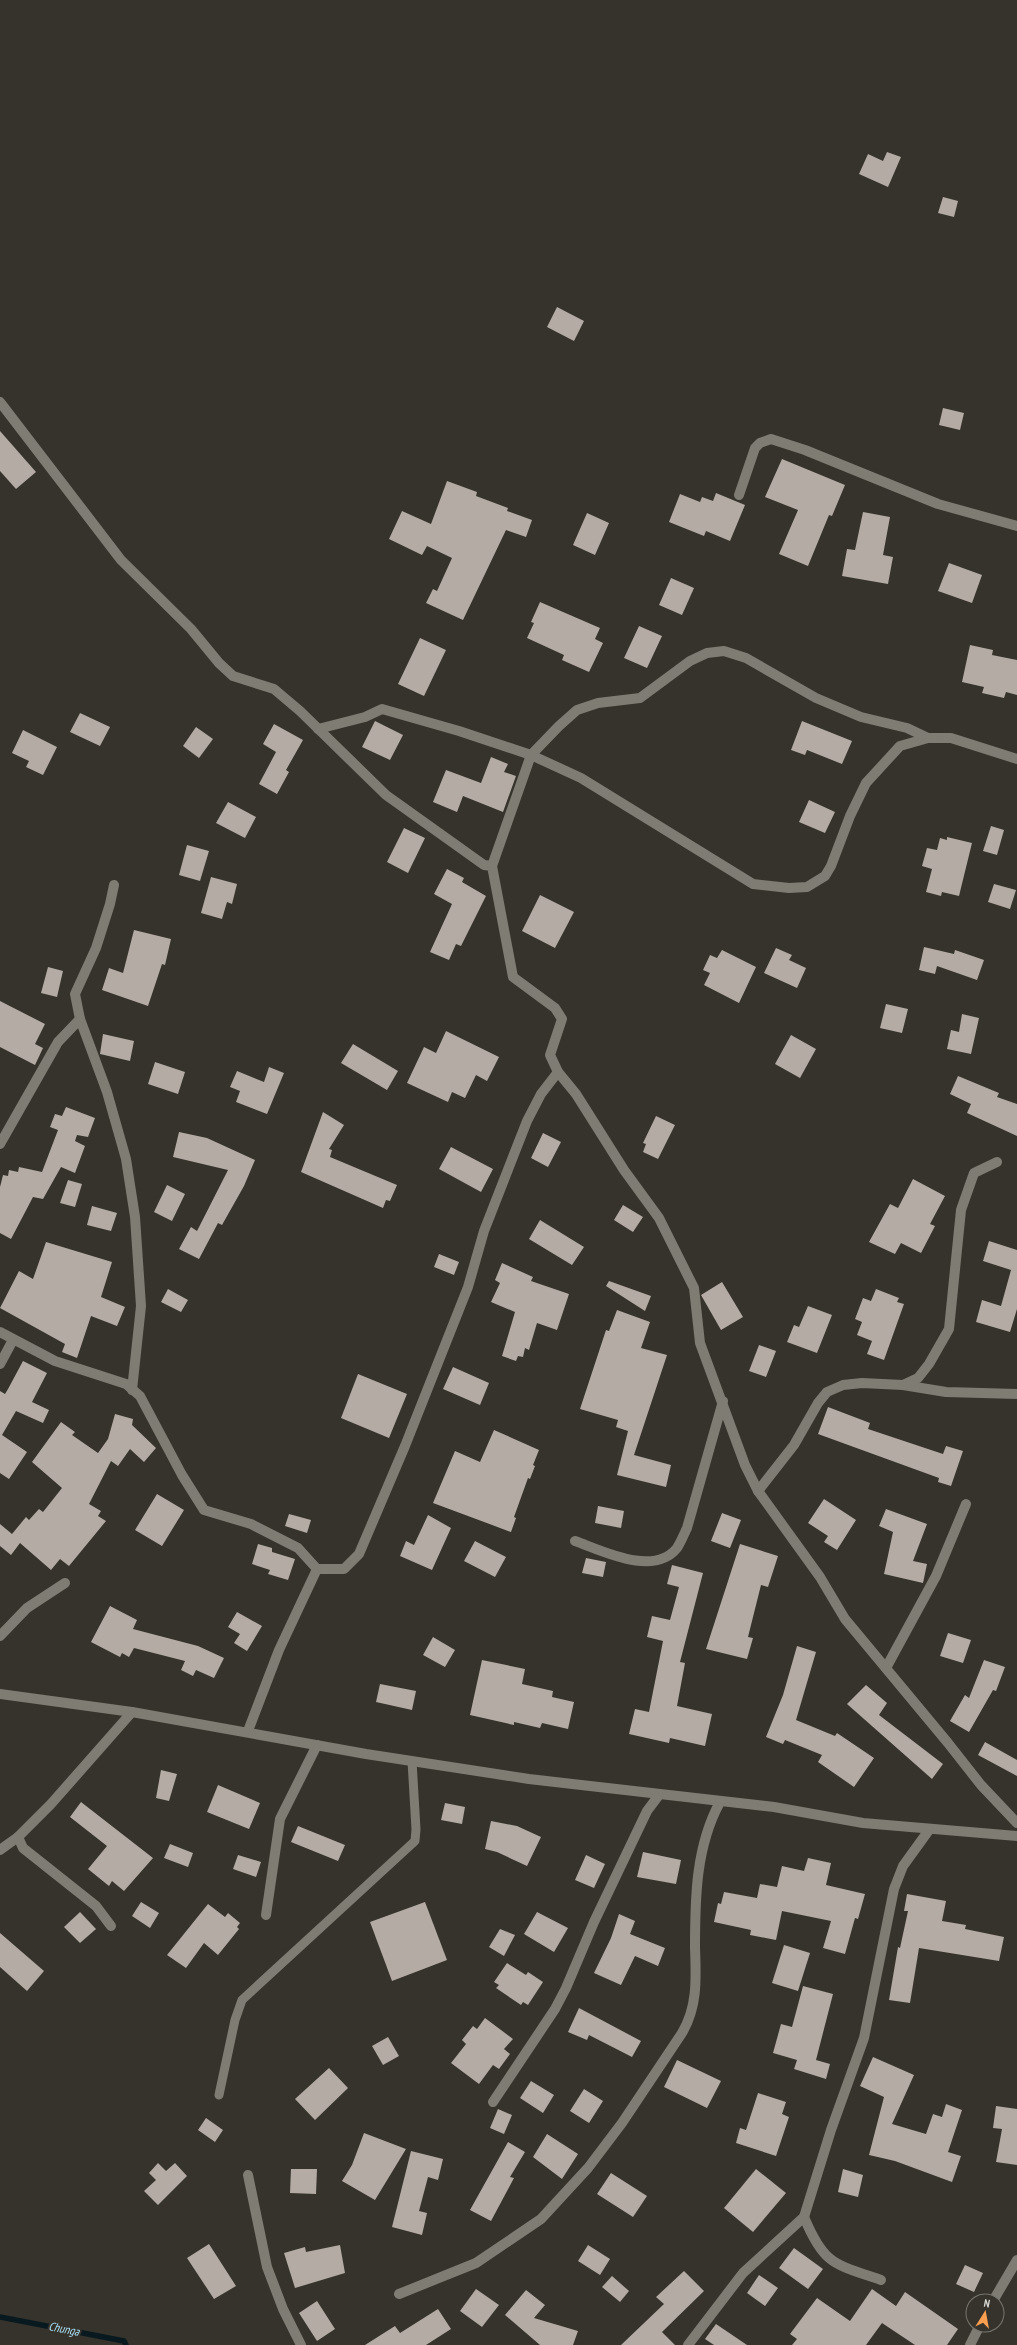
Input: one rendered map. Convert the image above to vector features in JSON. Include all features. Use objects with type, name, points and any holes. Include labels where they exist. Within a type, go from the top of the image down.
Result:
[{"type":"street","points":[[0,402],[121,560],[191,629],[219,663],[232,676],[274,689],[386,795],[484,865],[492,866]]},
{"type":"street","points":[[739,495],[755,448],[760,443],[772,440],[805,450],[938,504],[1017,526]]},
{"type":"street","points":[[928,738],[907,728],[861,717],[816,698],[746,658],[724,651],[707,653],[690,661],[640,698],[598,703],[577,710],[559,726],[531,755],[492,866],[513,977],[555,1008],[562,1019],[550,1056],[558,1072],[576,1094],[624,1170],[659,1218],[694,1288],[700,1343],[723,1401],[745,1464],[758,1491],[820,1578],[845,1619],[980,1785],[1017,1822]]},
{"type":"street","points":[[318,729],[365,717],[382,710],[459,731],[531,755],[581,778],[753,884],[789,888],[807,887],[825,876],[831,866],[850,816],[866,783],[900,746],[928,738],[950,738],[1017,759]]},
{"type":"street","points":[[114,885],[110,904],[96,948],[75,994],[80,1019],[107,1092],[124,1152],[135,1217],[141,1306],[132,1390]]},
{"type":"street","points":[[0,1144],[58,1042],[80,1019]]},
{"type":"street","points":[[0,1332],[55,1361],[126,1384],[140,1396],[156,1422],[182,1475],[204,1510],[251,1524],[298,1548],[317,1569],[344,1569],[359,1554],[405,1446],[468,1287],[484,1231],[527,1121],[541,1094],[558,1072]]},
{"type":"street","points":[[903,1385],[918,1378],[926,1368],[949,1329],[961,1210],[974,1173],[997,1162]]},
{"type":"street","points":[[0,1364],[13,1340]]},
{"type":"street","points":[[758,1491],[794,1445],[818,1403],[827,1392],[843,1386],[862,1383],[903,1385],[946,1392],[1017,1394]]},
{"type":"street","points":[[575,1541],[643,1562],[664,1558],[677,1548],[687,1528],[723,1401]]},
{"type":"street","points":[[886,1668],[936,1576],[966,1504]]},
{"type":"street","points":[[248,1731],[279,1650],[317,1569]]},
{"type":"street","points":[[0,1636],[27,1608],[65,1583]]},
{"type":"street","points":[[0,1694],[132,1712],[248,1731],[317,1745],[529,1779],[774,1807],[863,1823],[929,1830],[1017,1836]]},
{"type":"street","points":[[0,1850],[18,1837],[51,1804],[132,1712]]},
{"type":"street","points":[[266,1915],[280,1819],[317,1745]]},
{"type":"street","points":[[493,2102],[555,2009],[566,1988],[594,1922],[647,1811],[659,1795]]},
{"type":"street","points":[[399,2294],[476,2263],[541,2219],[592,2163],[622,2124],[682,2033],[690,2020],[696,1988],[695,1947],[700,1852],[706,1832],[720,1802]]},
{"type":"street","points":[[688,2345],[743,2273],[804,2217],[830,2130],[864,2038],[894,1889],[903,1866],[929,1830]]},
{"type":"street","points":[[18,1837],[23,1848],[96,1906],[111,1926]]},
{"type":"street","points":[[248,2175],[267,2267],[283,2309],[301,2345]]},
{"type":"street","points":[[804,2217],[818,2248],[826,2257],[852,2271],[880,2280]]},
{"type":"street","points":[[998,2293],[1017,2260]]},
{"type":"street","points":[[970,2345],[976,2333]]},
{"type":"lane","points":[[219,2095],[235,2020],[242,2000],[415,1841],[416,1822],[412,1761]]},
{"type":"building","points":[[887,152],[901,157],[888,187],[859,174],[868,154],[883,161]]},
{"type":"building","points":[[943,197],[958,201],[954,217],[938,213]]},
{"type":"building","points":[[557,307],[584,321],[574,341],[547,327]]},
{"type":"building","points":[[943,408],[964,413],[960,430],[939,425]]},
{"type":"building","points":[[0,431],[36,472],[16,489],[0,471]]},
{"type":"building","points":[[782,459],[845,485],[832,516],[829,515],[808,566],[779,554],[798,510],[765,497]]},
{"type":"building","points":[[447,481],[477,492],[476,496],[508,508],[507,511],[532,520],[526,537],[506,530],[463,620],[426,603],[433,589],[437,591],[452,558],[427,546],[422,555],[389,539],[402,511],[431,524]]},
{"type":"building","points":[[716,493],[745,505],[730,541],[706,531],[704,536],[669,522],[680,494],[700,502],[702,497],[713,501]]},
{"type":"building","points":[[863,512],[890,517],[883,555],[893,557],[888,584],[842,576],[847,549],[855,550]]},
{"type":"building","points":[[587,513],[609,523],[595,555],[573,545]]},
{"type":"building","points":[[949,563],[982,575],[972,603],[938,591]]},
{"type":"building","points":[[671,578],[694,588],[682,615],[659,605]]},
{"type":"building","points":[[540,602],[600,628],[595,639],[603,643],[589,672],[562,660],[564,655],[527,638],[534,623],[531,622]]},
{"type":"building","points":[[639,626],[662,636],[647,668],[624,658]]},
{"type":"building","points":[[420,638],[446,650],[424,696],[398,684]]},
{"type":"building","points":[[970,645],[993,650],[992,655],[1017,660],[1017,695],[1006,692],[1004,698],[982,693],[984,687],[962,682]]},
{"type":"building","points":[[80,713],[110,727],[100,746],[70,732]]},
{"type":"building","points":[[375,721],[403,735],[390,760],[362,747]]},
{"type":"building","points":[[802,721],[852,741],[842,764],[807,750],[805,755],[791,750]]},
{"type":"building","points":[[274,724],[303,740],[286,770],[289,772],[277,794],[259,784],[276,752],[263,744]]},
{"type":"building","points":[[196,727],[213,739],[199,758],[183,746]]},
{"type":"building","points":[[23,730],[57,747],[43,775],[26,767],[29,761],[12,753]]},
{"type":"building","points":[[491,757],[508,764],[504,772],[516,776],[503,812],[463,796],[457,812],[433,802],[446,770],[481,783]]},
{"type":"building","points":[[809,800],[835,812],[825,833],[799,822]]},
{"type":"building","points":[[228,802],[256,817],[245,838],[216,823]]},
{"type":"building","points":[[991,826],[1004,830],[997,855],[983,851]]},
{"type":"building","points":[[404,828],[425,838],[408,873],[387,862]]},
{"type":"building","points":[[947,837],[972,843],[959,896],[942,892],[941,896],[926,892],[932,869],[922,866],[927,848],[937,850],[940,838],[947,840]]},
{"type":"building","points":[[187,845],[209,851],[200,881],[179,875]]},
{"type":"building","points":[[447,869],[464,878],[462,882],[486,896],[461,946],[456,944],[449,960],[430,952],[452,904],[434,894]]},
{"type":"building","points":[[211,877],[237,884],[232,904],[227,902],[222,919],[201,913]]},
{"type":"building","points":[[994,884],[1016,890],[1010,909],[988,902]]},
{"type":"building","points":[[540,895],[574,912],[555,948],[522,931]]},
{"type":"building","points":[[134,930],[171,939],[165,965],[162,964],[148,1006],[102,990],[109,968],[123,973]]},
{"type":"building","points":[[924,947],[954,954],[955,950],[984,960],[977,980],[937,966],[935,974],[919,970]]},
{"type":"building","points":[[776,948],[792,955],[789,960],[806,968],[797,988],[764,973]]},
{"type":"building","points":[[722,950],[756,967],[739,1003],[704,985],[710,973],[703,970],[710,955],[717,958]]},
{"type":"building","points":[[48,967],[63,971],[57,997],[41,993]]},
{"type":"building","points":[[0,1001],[45,1024],[35,1044],[43,1048],[35,1065],[0,1047]]},
{"type":"building","points":[[886,1004],[908,1009],[902,1033],[880,1028]]},
{"type":"building","points":[[962,1014],[979,1018],[971,1054],[947,1049],[951,1030],[959,1032]]},
{"type":"building","points":[[446,1031],[499,1057],[487,1081],[476,1075],[465,1098],[452,1092],[448,1102],[407,1083],[424,1047],[436,1053]]},
{"type":"building","points":[[103,1034],[134,1041],[130,1061],[100,1054]]},
{"type":"building","points":[[791,1035],[816,1049],[800,1078],[775,1064]]},
{"type":"building","points":[[353,1044],[398,1071],[387,1090],[341,1063]]},
{"type":"building","points":[[155,1062],[185,1072],[178,1094],[148,1084]]},
{"type":"building","points":[[269,1067],[284,1073],[267,1114],[236,1102],[240,1091],[230,1087],[237,1071],[264,1082]]},
{"type":"building","points":[[958,1076],[999,1093],[997,1097],[1017,1104],[1017,1136],[967,1113],[971,1104],[950,1094]]},
{"type":"building","points":[[66,1107],[95,1118],[88,1137],[77,1135],[75,1141],[85,1146],[75,1173],[61,1167],[43,1199],[33,1197],[11,1239],[0,1233],[0,1187],[3,1175],[8,1176],[9,1170],[18,1172],[19,1167],[42,1172],[58,1130],[50,1127],[55,1114],[62,1116]]},
{"type":"building","points":[[323,1112],[344,1125],[329,1149],[332,1150],[330,1157],[397,1185],[390,1201],[386,1200],[383,1208],[301,1172]]},
{"type":"building","points":[[656,1116],[675,1125],[658,1159],[643,1152],[646,1144],[643,1143]]},
{"type":"building","points":[[179,1132],[207,1138],[255,1160],[244,1186],[222,1225],[218,1223],[199,1259],[179,1249],[191,1227],[197,1231],[228,1170],[173,1157]]},
{"type":"building","points":[[543,1133],[561,1142],[548,1167],[531,1158]]},
{"type":"building","points":[[451,1147],[493,1169],[481,1192],[439,1169]]},
{"type":"building","points":[[913,1179],[945,1196],[930,1224],[935,1226],[921,1253],[901,1243],[895,1254],[869,1242],[890,1204],[898,1208]]},
{"type":"building","points":[[68,1180],[82,1184],[75,1207],[60,1203]]},
{"type":"building","points":[[167,1185],[185,1194],[172,1221],[154,1212]]},
{"type":"building","points":[[623,1205],[643,1217],[633,1232],[614,1220]]},
{"type":"building","points":[[92,1206],[117,1213],[111,1231],[87,1225]]},
{"type":"building","points":[[540,1220],[584,1247],[572,1265],[529,1239]]},
{"type":"building","points":[[989,1241],[1017,1250],[1017,1309],[1010,1332],[976,1322],[982,1300],[1001,1306],[1011,1270],[983,1261]]},
{"type":"building","points":[[46,1242],[112,1262],[101,1297],[125,1307],[117,1326],[91,1316],[77,1358],[62,1352],[65,1344],[0,1308],[19,1271],[33,1279]]},
{"type":"building","points":[[439,1254],[459,1262],[454,1275],[434,1267]]},
{"type":"building","points":[[502,1263],[533,1277],[531,1281],[569,1294],[557,1330],[537,1323],[529,1350],[525,1348],[523,1357],[518,1356],[516,1361],[502,1356],[515,1312],[491,1302],[500,1283],[495,1280]]},
{"type":"building","points":[[609,1281],[651,1296],[645,1311],[606,1286]]},
{"type":"building","points":[[722,1282],[743,1317],[721,1330],[701,1295]]},
{"type":"building","points":[[168,1289],[188,1300],[181,1312],[161,1302]]},
{"type":"building","points":[[876,1289],[899,1298],[897,1302],[904,1304],[884,1360],[867,1354],[872,1341],[857,1335],[862,1322],[855,1319],[863,1298],[871,1301]]},
{"type":"building","points":[[808,1306],[832,1315],[817,1353],[787,1342],[794,1325],[799,1327]]},
{"type":"building","points":[[617,1310],[650,1322],[641,1348],[667,1355],[634,1455],[671,1465],[666,1487],[617,1475],[628,1431],[616,1427],[618,1420],[580,1409],[606,1330],[609,1331]]},
{"type":"building","points":[[759,1345],[776,1351],[766,1377],[749,1371]]},
{"type":"building","points":[[23,1361],[47,1373],[32,1402],[49,1410],[43,1423],[16,1411],[2,1435],[27,1452],[9,1479],[0,1473],[0,1391],[5,1394]]},
{"type":"building","points":[[453,1367],[489,1383],[480,1405],[443,1389]]},
{"type":"building","points":[[358,1374],[407,1394],[389,1438],[341,1418]]},
{"type":"building","points":[[828,1407],[870,1423],[868,1429],[943,1454],[946,1446],[963,1451],[951,1486],[938,1482],[939,1478],[818,1434]]},
{"type":"building","points":[[115,1414],[133,1419],[132,1425],[156,1448],[144,1462],[130,1449],[118,1466],[111,1461],[89,1504],[101,1511],[98,1516],[106,1521],[69,1566],[60,1559],[51,1570],[20,1543],[11,1555],[0,1546],[0,1524],[12,1534],[26,1517],[29,1520],[39,1509],[43,1512],[62,1488],[32,1462],[61,1422],[75,1432],[72,1435],[98,1453],[108,1439]]},
{"type":"building","points":[[494,1430],[539,1450],[533,1465],[535,1466],[530,1479],[528,1478],[514,1517],[516,1518],[511,1532],[433,1503],[455,1451],[480,1462]]},
{"type":"building","points":[[157,1494],[184,1510],[162,1546],[135,1530]]},
{"type":"building","points":[[824,1499],[856,1520],[837,1550],[824,1542],[828,1536],[808,1523]]},
{"type":"building","points":[[598,1506],[624,1511],[621,1528],[595,1523]]},
{"type":"building","points":[[886,1509],[927,1524],[913,1561],[927,1564],[923,1583],[884,1574],[893,1532],[879,1526]]},
{"type":"building","points":[[722,1513],[741,1520],[730,1548],[711,1541]]},
{"type":"building","points":[[289,1514],[311,1520],[307,1533],[285,1526]]},
{"type":"building","points":[[428,1515],[451,1528],[432,1570],[400,1556],[406,1541],[414,1545]]},
{"type":"building","points":[[475,1541],[506,1557],[495,1577],[464,1561]]},
{"type":"building","points":[[258,1544],[272,1548],[272,1552],[295,1559],[288,1580],[268,1574],[270,1570],[252,1564]]},
{"type":"building","points":[[740,1544],[778,1556],[768,1587],[761,1585],[748,1637],[753,1638],[747,1659],[706,1649]]},
{"type":"building","points":[[586,1558],[606,1562],[603,1577],[582,1573]]},
{"type":"building","points":[[672,1565],[703,1573],[680,1662],[685,1663],[677,1706],[712,1714],[705,1746],[670,1738],[669,1743],[629,1734],[635,1709],[649,1712],[663,1641],[647,1637],[652,1616],[670,1620],[679,1587],[667,1584]]},
{"type":"building","points":[[110,1606],[137,1620],[133,1629],[198,1646],[224,1658],[214,1678],[196,1670],[193,1676],[181,1670],[185,1661],[134,1648],[129,1657],[122,1653],[120,1657],[91,1642]]},
{"type":"building","points":[[237,1612],[262,1626],[247,1651],[234,1643],[240,1634],[228,1627]]},
{"type":"building","points":[[948,1633],[971,1640],[963,1663],[940,1656]]},
{"type":"building","points":[[433,1637],[455,1650],[445,1667],[423,1655]]},
{"type":"building","points":[[797,1646],[816,1652],[796,1720],[835,1736],[837,1733],[874,1758],[854,1787],[818,1762],[822,1755],[785,1740],[783,1744],[766,1737],[783,1695]]},
{"type":"building","points":[[482,1660],[525,1669],[522,1684],[553,1691],[552,1697],[574,1702],[568,1729],[542,1723],[540,1728],[514,1722],[514,1725],[470,1715]]},
{"type":"building","points":[[984,1660],[1005,1667],[996,1691],[993,1690],[969,1732],[950,1721],[965,1695],[969,1698]]},
{"type":"building","points":[[380,1684],[416,1691],[412,1710],[376,1702]]},
{"type":"building","points":[[866,1685],[887,1703],[879,1715],[943,1764],[932,1779],[847,1704]]},
{"type":"building","points":[[985,1742],[1017,1760],[1017,1776],[978,1755]]},
{"type":"building","points":[[161,1770],[177,1774],[169,1801],[156,1798]]},
{"type":"building","points":[[218,1785],[260,1803],[249,1829],[207,1812]]},
{"type":"building","points":[[81,1802],[153,1858],[124,1891],[112,1881],[109,1886],[88,1869],[107,1846],[70,1817]]},
{"type":"building","points":[[445,1803],[465,1807],[462,1824],[441,1820]]},
{"type":"building","points":[[491,1821],[517,1826],[541,1837],[527,1866],[497,1852],[485,1849]]},
{"type":"building","points":[[298,1826],[345,1845],[338,1861],[291,1842]]},
{"type":"building","points":[[170,1844],[193,1853],[188,1867],[164,1858]]},
{"type":"building","points":[[643,1852],[681,1860],[676,1884],[637,1877]]},
{"type":"building","points":[[238,1855],[261,1862],[256,1877],[233,1869]]},
{"type":"building","points":[[586,1855],[605,1864],[594,1888],[575,1880]]},
{"type":"building","points":[[808,1858],[831,1863],[826,1885],[865,1894],[858,1919],[855,1918],[845,1954],[823,1948],[831,1921],[782,1911],[776,1940],[750,1935],[751,1930],[714,1922],[718,1903],[721,1904],[724,1892],[757,1898],[760,1884],[777,1887],[782,1866],[804,1871]]},
{"type":"building","points":[[907,1894],[946,1901],[942,1921],[966,1925],[965,1929],[1004,1937],[999,1961],[919,1948],[910,2003],[889,2000],[898,1947],[900,1948],[908,1911],[904,1911]]},
{"type":"building","points":[[141,1902],[159,1913],[150,1928],[132,1916]]},
{"type":"building","points":[[425,1902],[447,1960],[392,1981],[370,1922]]},
{"type":"building","points":[[208,1904],[225,1917],[228,1913],[240,1923],[237,1927],[239,1929],[218,1955],[204,1943],[186,1968],[167,1955]]},
{"type":"building","points":[[80,1912],[96,1929],[80,1943],[64,1927]]},
{"type":"building","points":[[537,1912],[568,1928],[554,1952],[524,1934]]},
{"type":"building","points":[[619,1914],[635,1921],[630,1934],[665,1948],[658,1966],[635,1956],[621,1985],[594,1973],[611,1938]]},
{"type":"building","points":[[500,1929],[515,1935],[504,1956],[489,1947]]},
{"type":"building","points":[[0,1933],[44,1971],[27,1991],[0,1967]]},
{"type":"building","points":[[784,1945],[810,1953],[798,1991],[772,1983]]},
{"type":"building","points":[[507,1963],[526,1975],[528,1972],[543,1982],[528,2005],[523,2002],[521,2005],[496,1988],[499,1985],[494,1982]]},
{"type":"building","points":[[803,1986],[833,1994],[816,2060],[830,2064],[826,2079],[794,2069],[797,2060],[773,2053],[781,2024],[792,2027]]},
{"type":"building","points":[[579,2008],[641,2041],[632,2057],[589,2035],[587,2040],[568,2032]]},
{"type":"building","points":[[485,2018],[513,2039],[504,2049],[510,2054],[499,2069],[493,2065],[479,2084],[451,2063],[466,2044],[462,2040],[473,2026],[477,2029]]},
{"type":"building","points":[[388,2037],[399,2056],[383,2065],[372,2046]]},
{"type":"building","points":[[873,2057],[914,2075],[892,2124],[926,2134],[933,2114],[942,2117],[946,2104],[962,2110],[948,2152],[961,2156],[952,2182],[895,2161],[869,2155],[884,2097],[860,2086]]},
{"type":"building","points":[[677,2060],[721,2081],[707,2108],[664,2087]]},
{"type":"building","points":[[329,2068],[348,2088],[315,2120],[295,2099]]},
{"type":"building","points":[[531,2081],[554,2095],[543,2113],[520,2098]]},
{"type":"building","points":[[584,2089],[603,2101],[589,2123],[570,2111]]},
{"type":"building","points":[[758,2093],[786,2102],[782,2114],[789,2117],[776,2156],[736,2143],[740,2128],[746,2130]]},
{"type":"building","points":[[996,2106],[1017,2109],[1017,2165],[996,2162],[1002,2129],[993,2128]]},
{"type":"building","points":[[498,2109],[512,2115],[504,2134],[490,2128]]},
{"type":"building","points":[[206,2118],[223,2130],[215,2142],[198,2130]]},
{"type":"building","points":[[364,2133],[406,2149],[375,2200],[342,2181],[352,2165]]},
{"type":"building","points":[[547,2134],[578,2154],[562,2179],[533,2157]]},
{"type":"building","points":[[508,2142],[525,2152],[510,2177],[514,2178],[491,2221],[470,2210]]},
{"type":"building","points":[[411,2151],[443,2159],[438,2180],[428,2177],[419,2211],[427,2213],[422,2235],[392,2227]]},
{"type":"building","points":[[158,2163],[166,2171],[175,2163],[187,2176],[158,2205],[144,2191],[156,2180],[149,2173]]},
{"type":"building","points":[[291,2169],[317,2169],[316,2194],[290,2193]]},
{"type":"building","points":[[756,2169],[786,2193],[753,2232],[724,2208]]},
{"type":"building","points":[[843,2169],[863,2175],[858,2197],[838,2192]]},
{"type":"building","points":[[611,2173],[647,2196],[633,2217],[597,2194]]},
{"type":"building","points":[[209,2244],[236,2286],[214,2299],[187,2258]]},
{"type":"building","points":[[340,2245],[345,2273],[295,2288],[284,2253],[305,2247],[306,2252]]},
{"type":"building","points":[[588,2245],[610,2259],[600,2275],[578,2261]]},
{"type":"building","points":[[794,2248],[823,2269],[808,2289],[779,2268]]},
{"type":"building","points":[[965,2265],[983,2273],[974,2292],[956,2284]]},
{"type":"building","points":[[684,2271],[704,2291],[662,2332],[675,2345],[621,2345],[664,2304],[656,2297]]},
{"type":"building","points":[[759,2275],[778,2288],[765,2306],[747,2293]]},
{"type":"building","points":[[612,2276],[629,2291],[620,2302],[602,2287]]},
{"type":"building","points":[[476,2289],[499,2305],[482,2327],[460,2311]]},
{"type":"building","points":[[872,2289],[896,2306],[905,2292],[958,2329],[947,2345],[915,2345],[882,2323],[866,2345],[792,2345],[797,2339],[790,2334],[817,2298],[850,2321]]},
{"type":"building","points":[[526,2290],[545,2305],[534,2318],[578,2331],[573,2345],[540,2345],[505,2315]]},
{"type":"building","points":[[317,2301],[335,2329],[317,2341],[299,2313]]},
{"type":"building","points":[[438,2309],[451,2329],[426,2345],[365,2345],[395,2326],[400,2333]]},
{"type":"building","points":[[716,2324],[747,2345],[714,2345],[705,2339]]},
{"type":"waterway","name":"Chunga","points":[[0,2317],[124,2341],[126,2345]]}]
